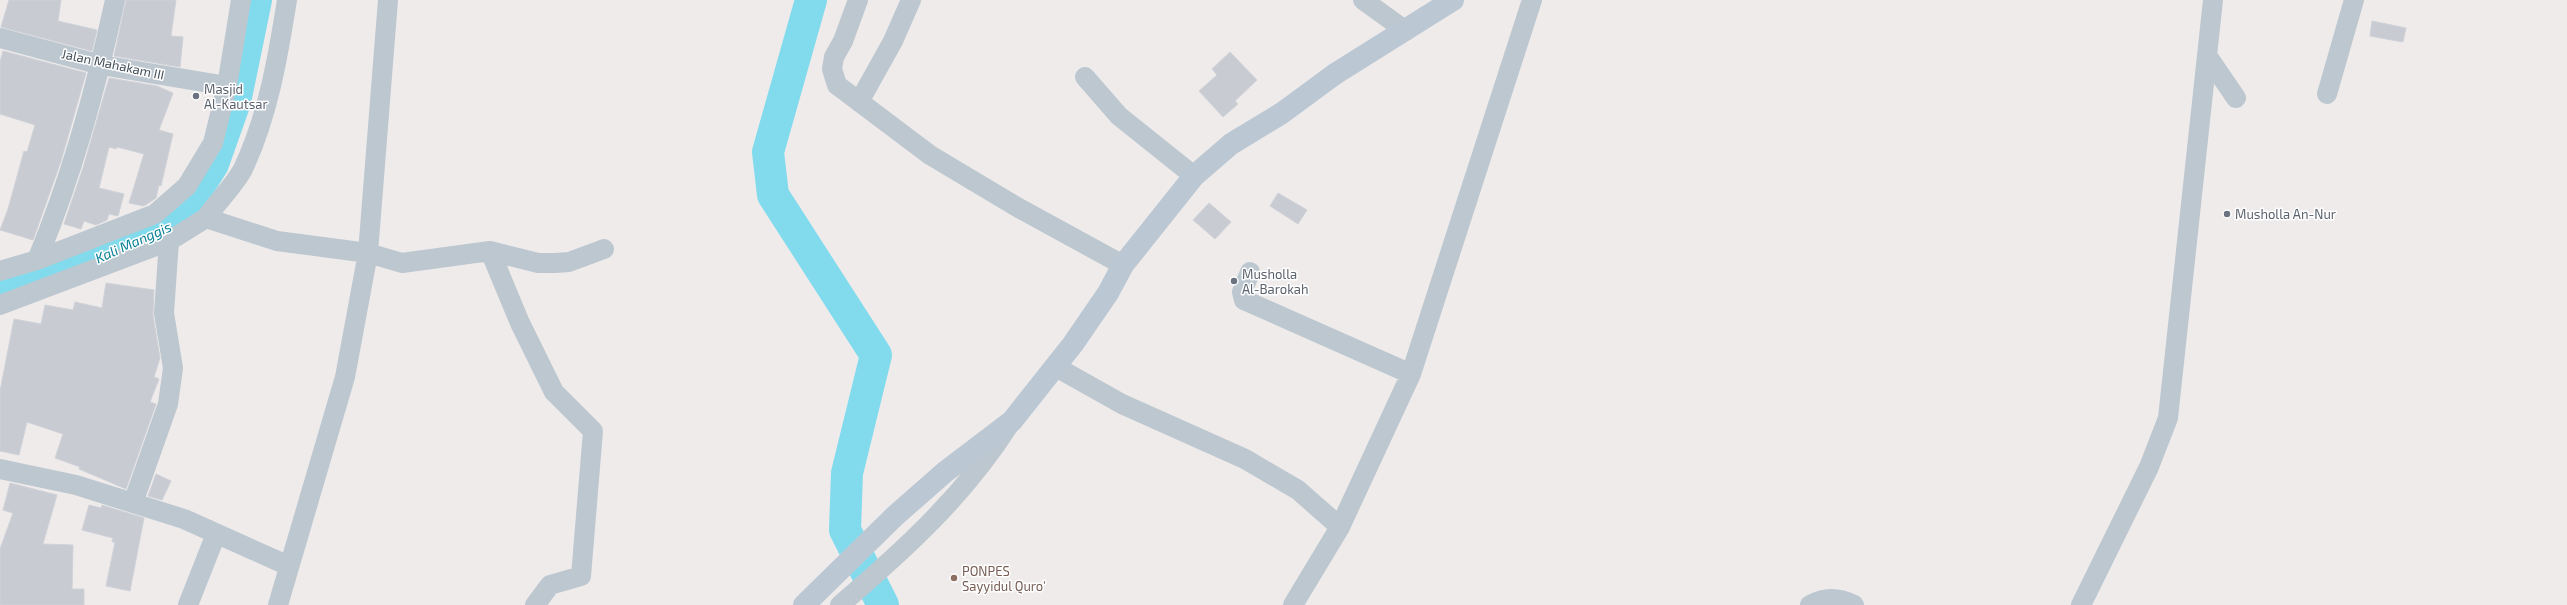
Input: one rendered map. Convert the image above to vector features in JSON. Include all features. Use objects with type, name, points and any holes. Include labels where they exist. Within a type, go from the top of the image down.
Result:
[{"type":"street","points":[[37,260],[85,126],[101,65],[115,0]]},
{"type":"street","points":[[0,271],[37,260],[155,214],[187,186],[212,143],[227,86],[241,0]]},
{"type":"street","points":[[0,305],[169,241],[206,218],[242,170],[263,116],[280,49],[287,0]]},
{"type":"street","points":[[278,605],[345,376],[368,253],[388,0]]},
{"type":"street","points":[[858,0],[832,68],[837,85],[930,154],[1017,207],[1123,265]]},
{"type":"street","points":[[859,102],[893,41],[911,0]]},
{"type":"street","points":[[1363,0],[1406,31]]},
{"type":"street","points":[[840,605],[904,550],[966,486],[988,458],[1012,421],[1056,367],[1108,293],[1123,265],[1194,176],[1231,144],[1282,114],[1335,74],[1406,31],[1453,0]]},
{"type":"street","points":[[1293,605],[1340,527],[1412,374],[1532,0]]},
{"type":"street","points":[[2081,605],[2148,467],[2168,418],[2208,58],[2213,0]]},
{"type":"street","points":[[2327,94],[2354,0]]},
{"type":"street","name":"Jalan Mahakam III","points":[[0,38],[101,65],[227,86]]},
{"type":"street","points":[[2208,58],[2236,98]]},
{"type":"street","points":[[1085,76],[1119,116],[1194,176]]},
{"type":"street","points":[[206,218],[277,241],[368,253],[402,263],[490,251],[538,264],[555,264],[569,262],[604,249]]},
{"type":"street","points":[[133,503],[168,404],[173,368],[164,314],[169,241]]},
{"type":"street","points":[[490,251],[520,323],[554,392],[593,431],[581,576],[550,585],[535,605]]},
{"type":"street","points":[[1250,272],[1242,292],[1244,300],[1412,374]]},
{"type":"street","points":[[1056,367],[1122,404],[1245,459],[1298,490],[1340,527]]},
{"type":"street","points":[[810,599],[896,515],[945,472],[1012,421]]},
{"type":"street","points":[[0,469],[76,485],[184,519],[290,566]]},
{"type":"street","points":[[188,605],[216,534]]},
{"type":"street","points":[[1810,605],[1820,600],[1832,598],[1843,600],[1854,605]]},
{"type":"building","points":[[9,0],[61,0],[58,21],[97,30],[92,51],[1,27]]},
{"type":"building","points":[[126,0],[176,0],[171,36],[183,37],[180,67],[114,56]]},
{"type":"building","points":[[2372,21],[2406,28],[2403,42],[2370,36]]},
{"type":"building","points":[[3,51],[86,73],[61,161],[33,240],[0,230],[8,209],[24,151],[27,152],[35,125],[0,114],[0,62]]},
{"type":"building","points":[[1230,52],[1257,80],[1235,101],[1238,104],[1223,117],[1199,91],[1217,75],[1212,69]]},
{"type":"building","points":[[109,78],[157,86],[173,93],[159,130],[173,134],[161,186],[159,185],[156,198],[144,206],[129,203],[144,154],[117,147],[116,149],[109,147],[99,188],[124,194],[118,216],[109,214],[107,220],[96,225],[84,221],[81,229],[64,224],[83,168]]},
{"type":"building","points":[[1278,193],[1307,210],[1298,224],[1270,206]]},
{"type":"building","points":[[1209,203],[1231,222],[1215,239],[1193,220]]},
{"type":"building","points":[[106,283],[154,290],[153,315],[160,358],[154,377],[159,379],[150,402],[156,404],[126,489],[79,469],[80,467],[55,458],[63,434],[27,422],[19,455],[0,451],[0,391],[14,319],[41,324],[45,305],[73,310],[75,302],[102,308]]},
{"type":"building","points":[[156,474],[171,481],[162,500],[148,496]]},
{"type":"building","points":[[10,483],[57,495],[43,544],[73,545],[72,589],[84,589],[84,605],[0,605],[0,549],[13,513],[3,510]]},
{"type":"building","points":[[89,505],[101,508],[102,505],[144,518],[130,591],[106,586],[115,542],[112,542],[113,538],[82,530]]},
{"type":"waterway","name":"Kali Manggis","points":[[0,294],[65,272],[174,226],[213,164],[235,102],[256,0]]},
{"type":"waterway","points":[[811,0],[768,152],[773,195],[876,355],[847,473],[845,530],[883,605]]},
{"type":"place","name":"Masjid Al-Kautsar","points":[[196,96]]},
{"type":"place","name":"Musholla An-Nur","points":[[2227,214]]},
{"type":"place","name":"Musholla Al-Barokah","points":[[1234,281]]},
{"type":"place","name":"PONPES Sayyidul Quro'","points":[[954,578]]}]
